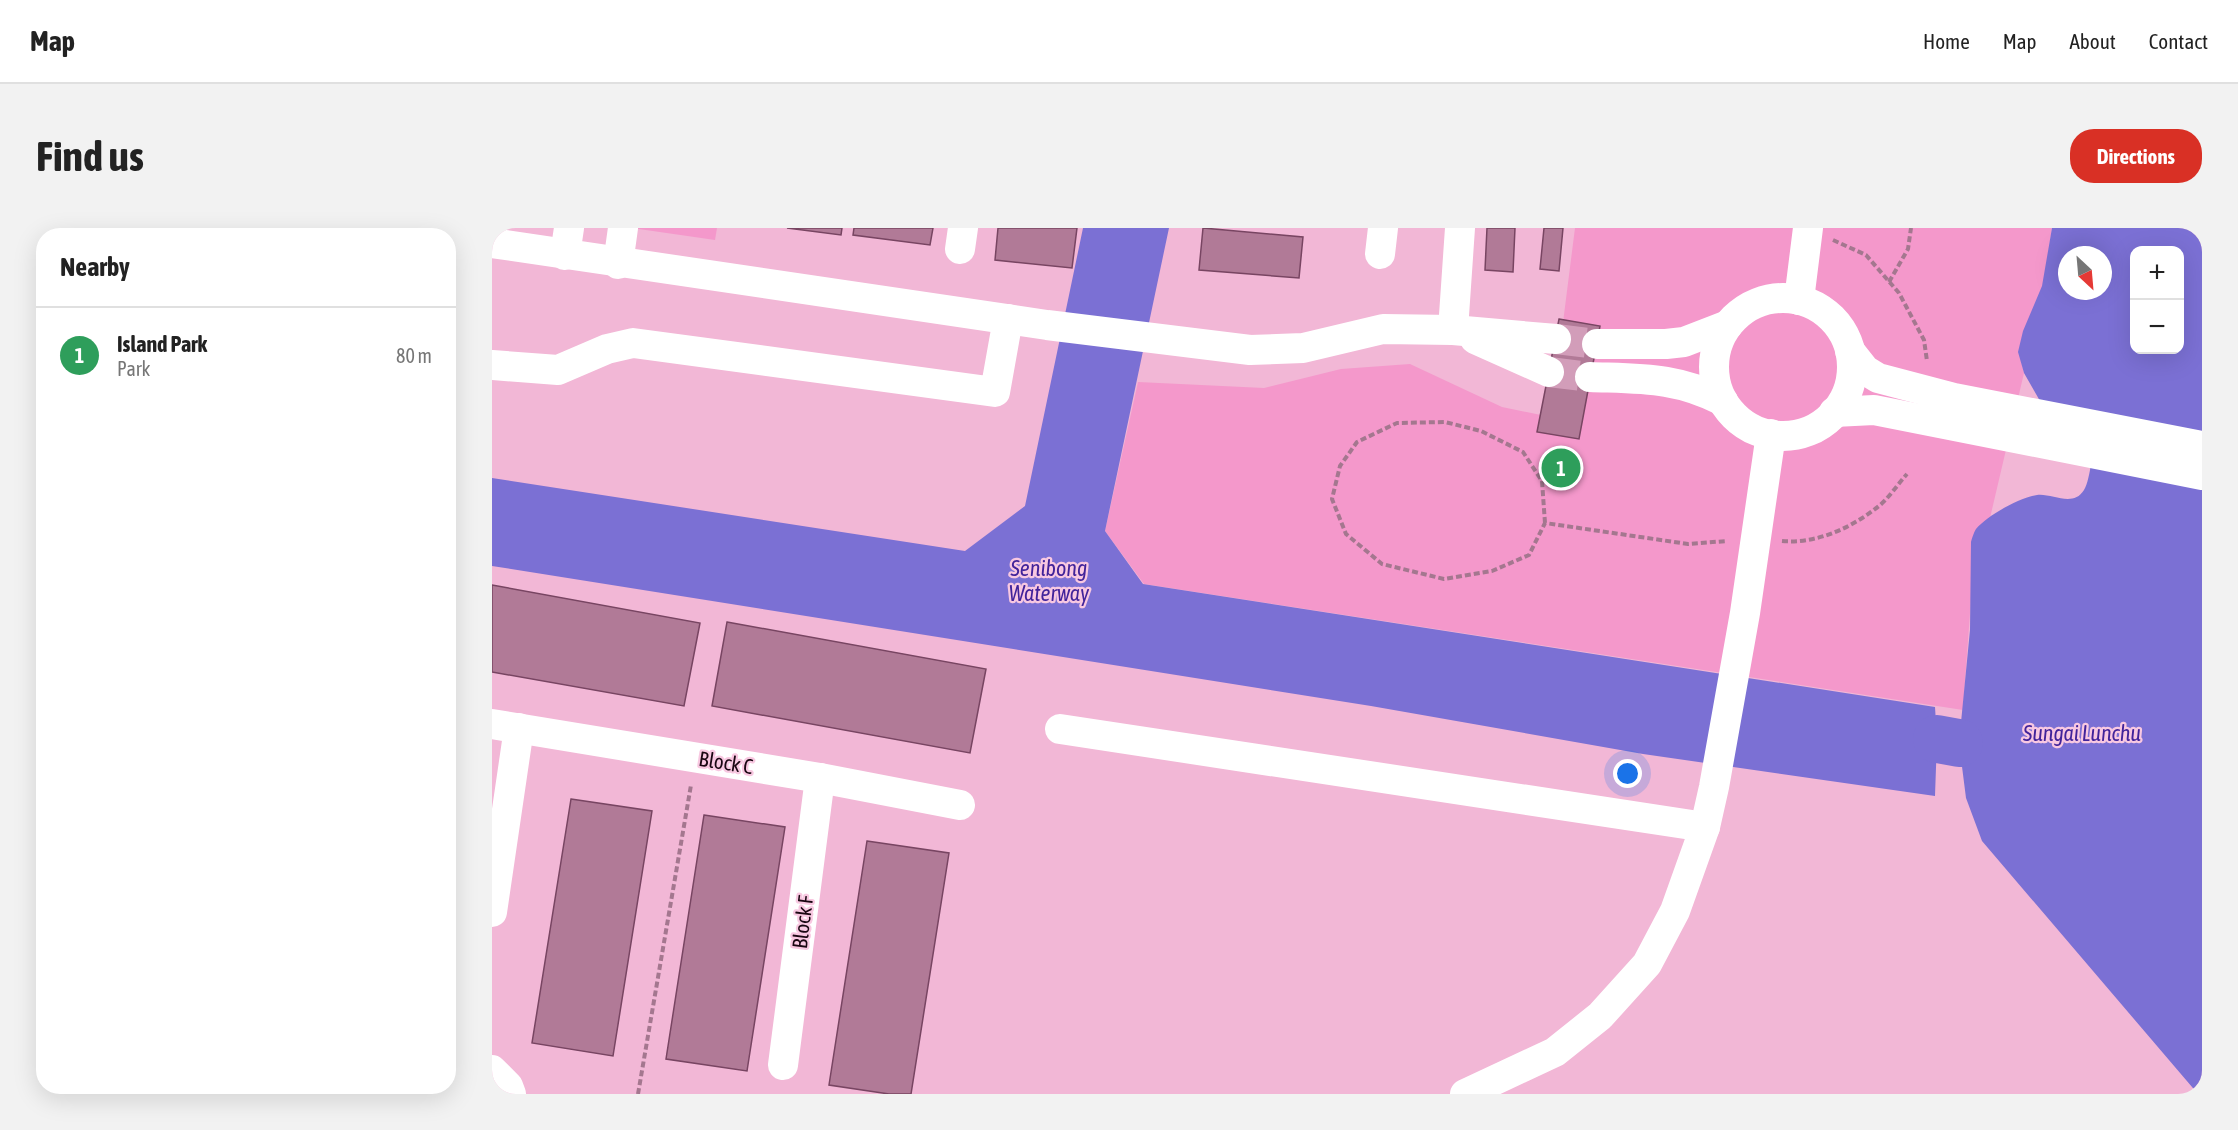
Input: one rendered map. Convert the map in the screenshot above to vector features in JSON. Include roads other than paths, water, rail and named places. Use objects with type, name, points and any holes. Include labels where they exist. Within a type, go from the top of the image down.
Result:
[{"type":"street","points":[[618,264],[623,228]]},
{"type":"street","points":[[1453,330],[1460,228]]},
{"type":"street","points":[[1799,300],[1808,228]]},
{"type":"street","points":[[492,243],[567,242],[618,264],[1177,343],[1260,350],[1303,348],[1344,336],[1383,329],[1453,330],[1556,339]]},
{"type":"street","points":[[1850,351],[1851,379],[1846,393],[1834,412],[1816,427],[1802,433],[1771,434],[1756,431],[1743,423],[1723,401],[1717,387],[1714,362],[1718,343],[1728,325],[1742,311],[1759,302],[1779,298],[1799,300],[1830,315],[1841,329],[1850,351],[1864,370],[1878,378],[1946,406],[2202,475]]},
{"type":"street","points":[[492,365],[558,370],[607,349],[633,343],[995,392],[1008,320]]},
{"type":"street","points":[[1597,344],[1675,343],[1728,325]]},
{"type":"street","points":[[1453,330],[1549,372]]},
{"type":"street","points":[[1590,377],[1676,382],[1696,387],[1723,401]]},
{"type":"street","points":[[1834,412],[1946,406],[2202,446]]},
{"type":"street","points":[[1465,1094],[1555,1052],[1608,1007],[1647,964],[1675,911],[1705,827],[1714,786],[1745,613],[1771,434]]},
{"type":"street","points":[[492,912],[505,726]]},
{"type":"street","name":"Block C","points":[[505,726],[820,778],[960,805]]},
{"type":"street","points":[[1060,729],[1705,827]]},
{"type":"street","name":"Block F","points":[[783,1065],[820,778]]},
{"type":"street","points":[[492,1070],[503,1080],[511,1094]]},
{"type":"water","name":"Senibong Waterway","points":[[1083,228],[1169,228],[1105,531],[1143,584],[1935,707],[1937,739],[1935,796],[1643,754],[1371,706],[492,566],[492,478],[965,551],[1025,506]]},
{"type":"water","name":"Sungai Lunchu","points":[[2052,228],[2202,228],[2202,1094],[2198,1094],[1982,841],[1966,798],[1959,743],[1970,630],[1973,535],[1988,518],[2022,500],[2037,495],[2068,499],[2079,495],[2084,490],[2088,478],[2095,431],[2040,401],[2024,373],[2018,352],[2023,331],[2042,286]]},
{"type":"waterway","points":[[1937,739],[1959,743]]},
{"type":"tunnel","points":[[1556,339],[1597,344]]},
{"type":"tunnel","points":[[1549,372],[1590,377]]},
{"type":"place","name":"Island Park","points":[[1561,468]]}]
